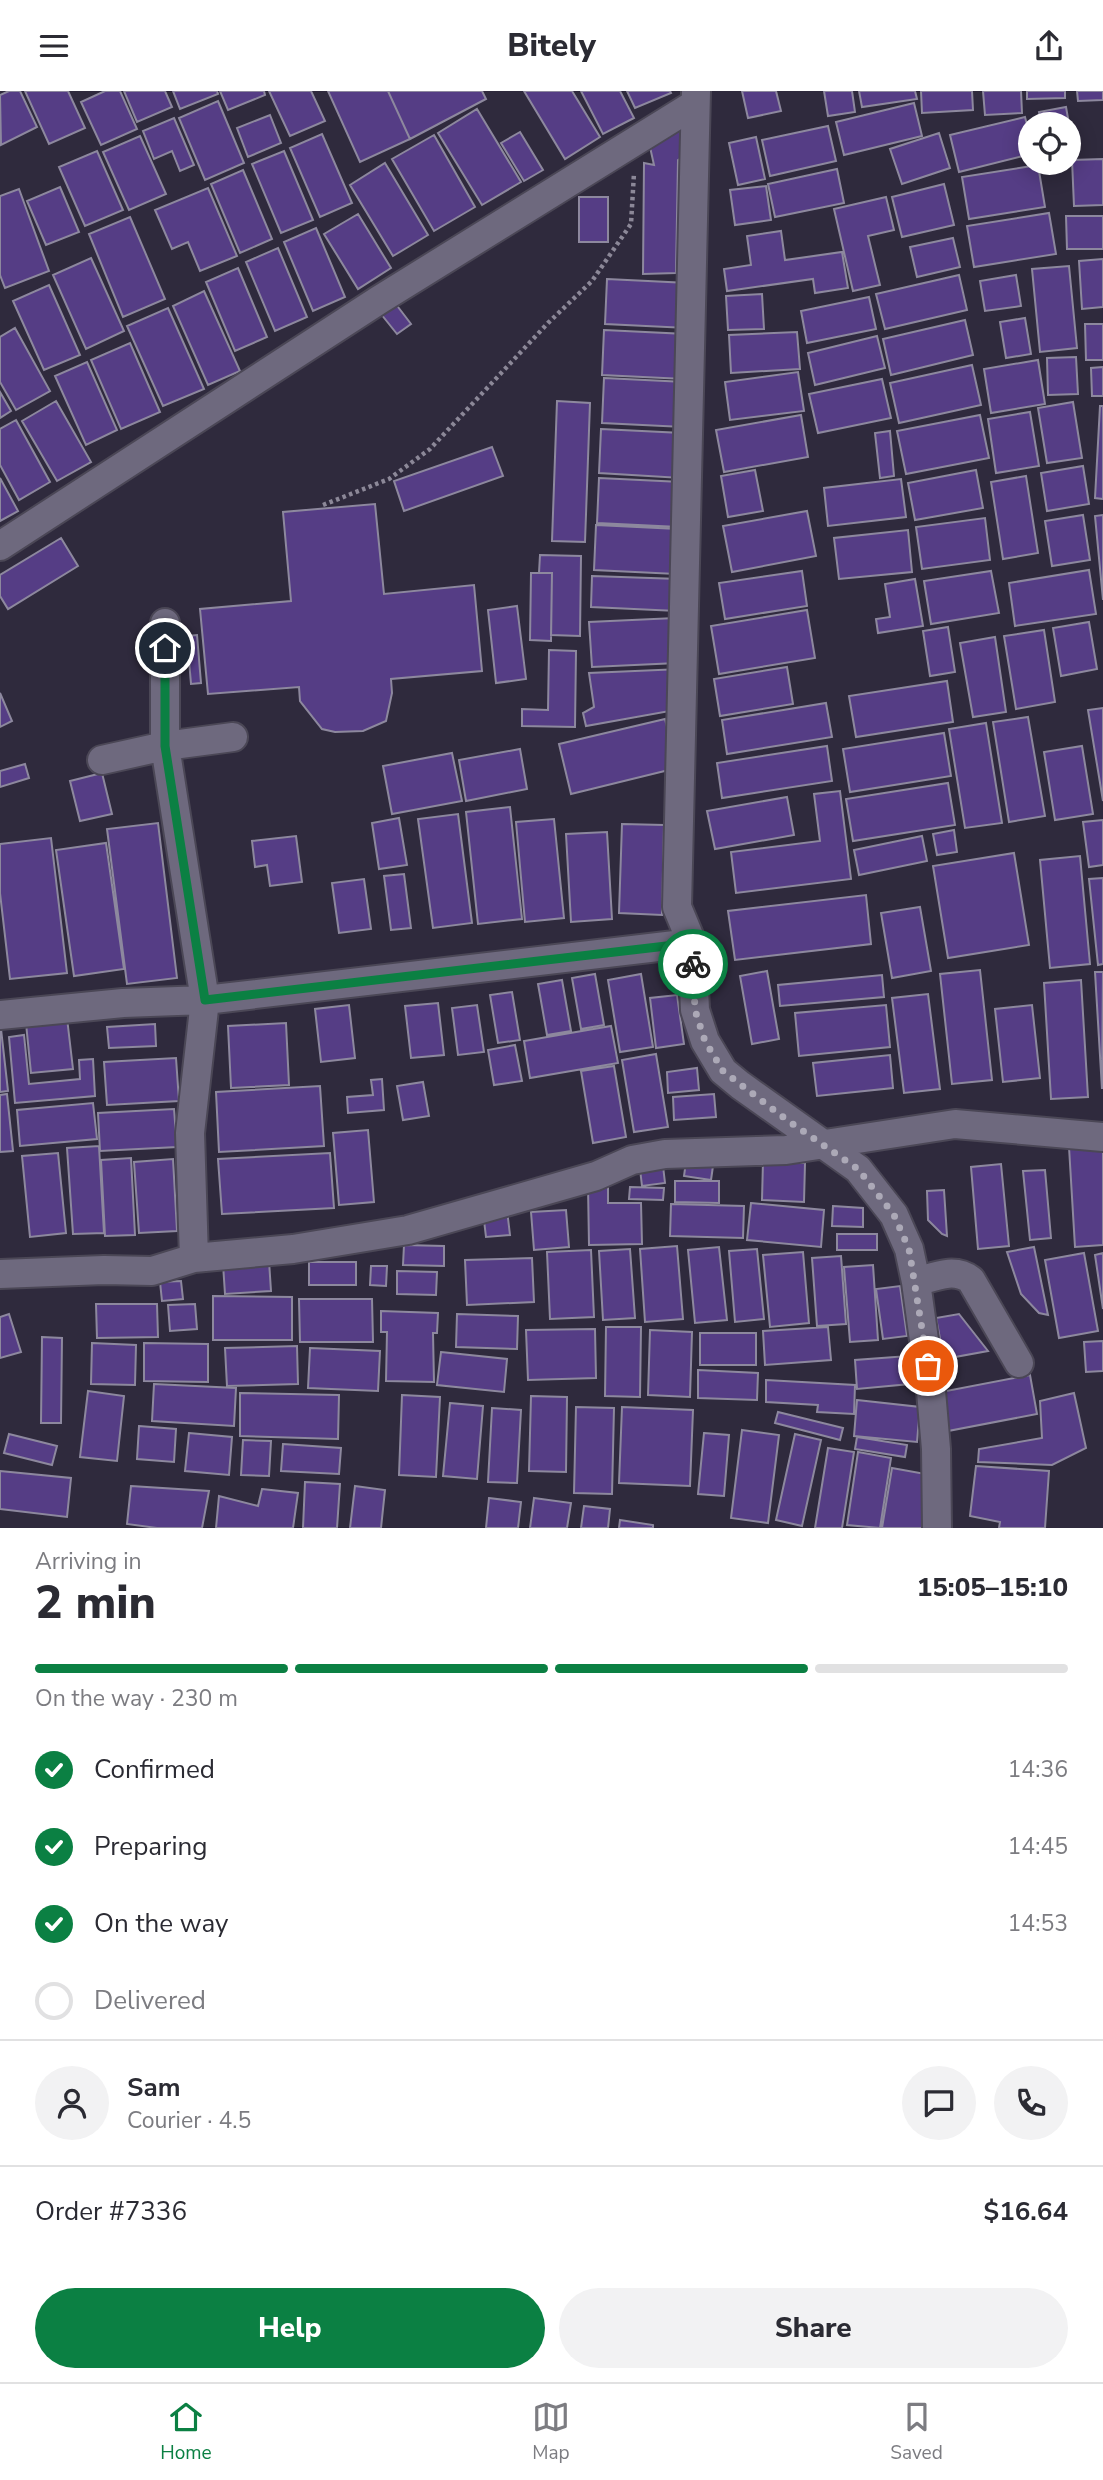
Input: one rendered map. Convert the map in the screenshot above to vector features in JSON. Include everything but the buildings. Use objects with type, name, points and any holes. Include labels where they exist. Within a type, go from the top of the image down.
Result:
[{"type":"street","points":[[0,546],[379,300],[636,141],[695,98]]},
{"type":"street","points":[[695,98],[677,907],[692,943],[695,1010],[712,1054],[723,1071],[821,1145],[858,1169],[894,1215],[909,1249],[932,1391],[937,1528]]},
{"type":"street","points":[[165,623],[165,746],[205,1000],[190,1133],[194,1258]]},
{"type":"street","points":[[102,760],[165,746],[233,737]]},
{"type":"street","points":[[0,1015],[123,1003],[205,1000],[692,943]]},
{"type":"street","points":[[0,1274],[92,1270],[152,1271],[194,1258],[317,1245],[408,1230],[596,1176],[632,1160],[654,1156],[698,1151],[786,1150],[955,1124],[1103,1137]]},
{"type":"street","points":[[916,1282],[952,1272],[965,1275],[977,1290],[1018,1363]]},
{"type":"path","points":[[323,505],[389,479],[430,449],[548,323],[592,281],[631,224],[636,141]]},
{"type":"way so far","points":[[693,964],[695,1010],[705,1041],[723,1071],[821,1145],[858,1169],[894,1215],[909,1249],[928,1366]]},
{"type":"route","points":[[165,648],[165,746],[205,1000],[692,943],[693,964]]}]
